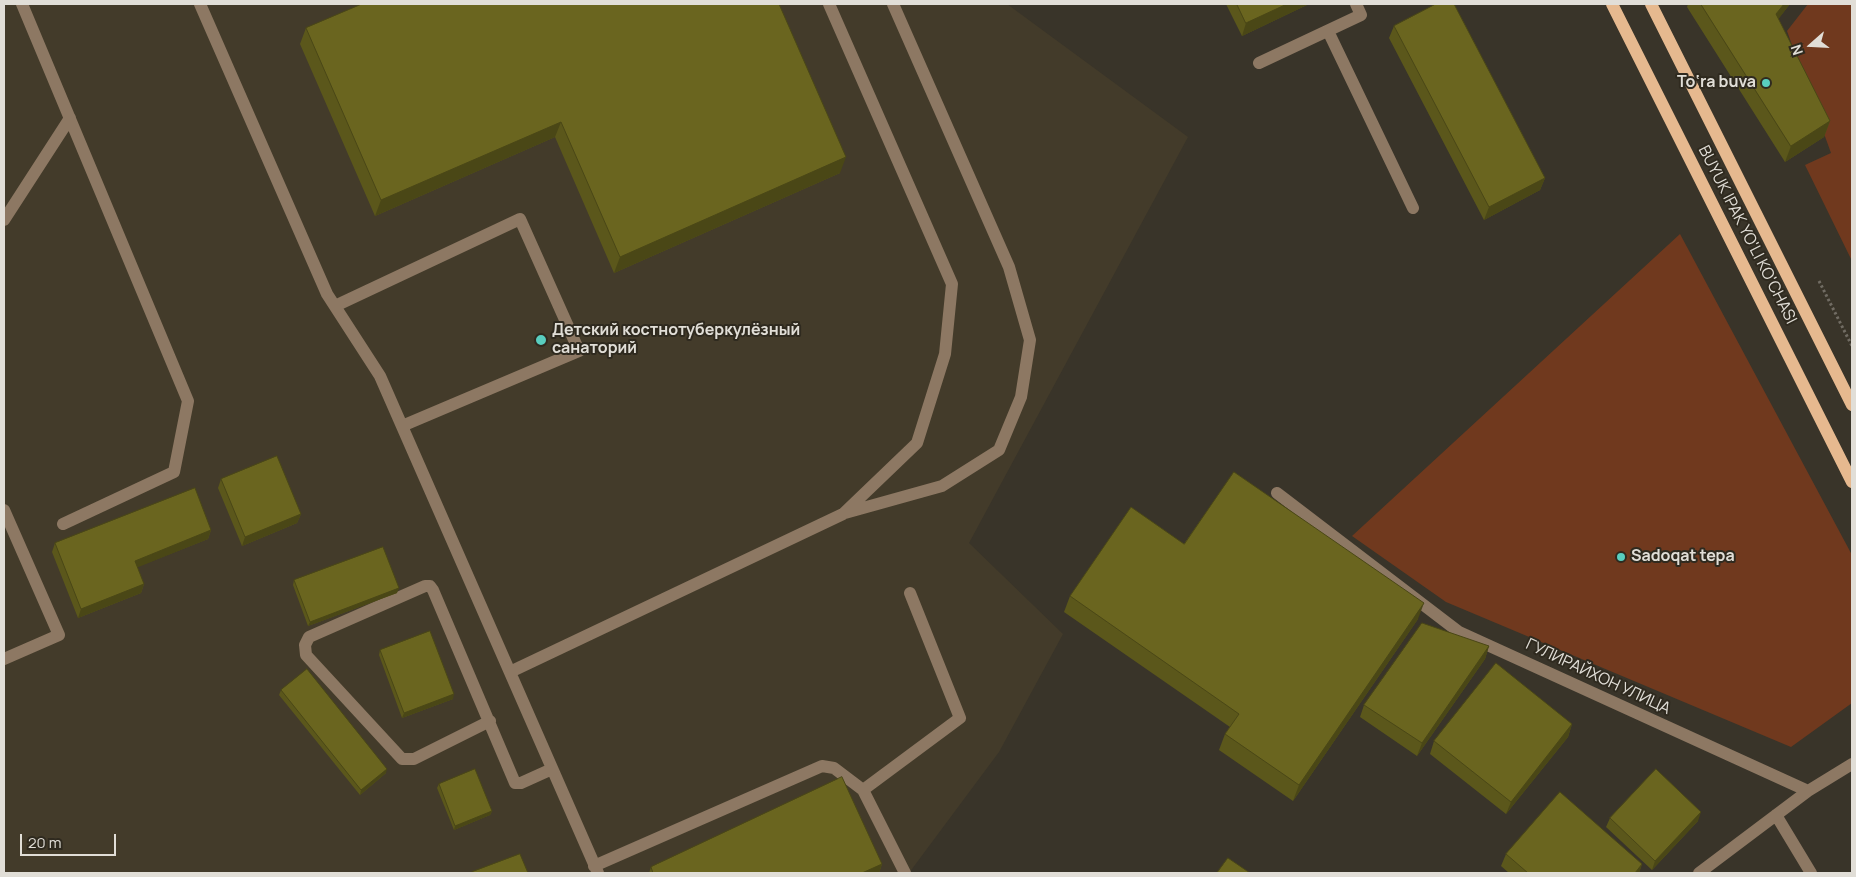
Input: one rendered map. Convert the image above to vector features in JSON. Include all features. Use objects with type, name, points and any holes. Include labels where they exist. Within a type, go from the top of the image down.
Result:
[{"type":"main road","name":"BUYUK IPAK YO'LI KO'CHASI","points":[[1612,4],[1852,482]]},
{"type":"main road","name":"BUYUK IPAK YO'LI KO'CHASI","points":[[1651,4],[1852,405]]},
{"type":"street","points":[[22,4],[188,401],[174,472],[63,524]]},
{"type":"street","points":[[200,4],[327,294],[380,376],[596,869],[822,766],[834,768],[863,790],[905,873]]},
{"type":"street","points":[[830,4],[952,284],[945,354],[917,443],[842,514]]},
{"type":"street","points":[[510,672],[842,514],[942,486],[999,450],[1020,397],[1030,340],[1009,268],[893,4]]},
{"type":"street","points":[[1259,63],[1361,15],[1356,4]]},
{"type":"street","points":[[1328,31],[1413,208]]},
{"type":"street","points":[[4,220],[70,118]]},
{"type":"street","points":[[335,306],[520,219],[579,351],[402,426]]},
{"type":"street","name":"ГУЛИРАЙХОН УЛИЦА","points":[[1277,493],[1459,632],[1808,791]]},
{"type":"street","points":[[4,510],[59,635],[4,659]]},
{"type":"street","points":[[490,720],[414,759],[402,759],[306,655],[305,645],[309,637],[425,586],[430,586],[490,720],[515,783],[521,783],[552,769]]},
{"type":"street","points":[[863,790],[960,718],[910,593]]},
{"type":"street","points":[[1699,873],[1808,791],[1852,764]]},
{"type":"street","points":[[1776,815],[1811,873]]},
{"type":"shaded area","name":"Детский костнотуберкулёзный санаторий","points":[[4,4],[1007,4],[1188,137],[969,543],[1063,634],[999,752],[909,873],[4,873]]},
{"type":"shaded area","points":[[1808,4],[1852,4],[1852,261],[1805,165],[1831,153],[1787,31]]},
{"type":"shaded area","points":[[1680,234],[1852,555],[1852,703],[1791,747],[1446,602],[1352,536]]},
{"type":"building","points":[[362,4],[779,4],[846,157],[620,257],[561,122],[381,200],[306,28]]},
{"type":"building","points":[[1237,4],[1287,4],[1246,23]]},
{"type":"building","points":[[1436,4],[1454,4],[1545,178],[1489,207],[1394,26]]},
{"type":"building","name":"To‘ra buva","points":[[1701,4],[1784,4],[1776,14],[1830,121],[1791,146]]},
{"type":"building","points":[[277,456],[301,514],[245,537],[221,479]]},
{"type":"building","points":[[1234,472],[1424,603],[1299,785],[1225,734],[1239,714],[1070,596],[1131,507],[1184,544]]},
{"type":"building","points":[[195,488],[211,530],[135,561],[144,584],[81,609],[55,543]]},
{"type":"building","points":[[383,547],[399,588],[310,622],[294,580]]},
{"type":"building","points":[[1422,623],[1489,646],[1422,743],[1364,705]]},
{"type":"building","points":[[430,631],[454,694],[404,713],[380,650]]},
{"type":"building","points":[[1496,663],[1572,724],[1511,802],[1434,741]]},
{"type":"building","points":[[307,669],[387,769],[361,790],[281,690]]},
{"type":"building","points":[[475,769],[492,811],[455,826],[439,784]]},
{"type":"building","points":[[1656,769],[1701,812],[1655,861],[1610,818]]},
{"type":"building","points":[[842,777],[882,864],[862,873],[653,873],[651,867]]},
{"type":"building","points":[[1560,792],[1642,864],[1635,873],[1528,873],[1506,854]]},
{"type":"building","points":[[520,854],[528,873],[472,873],[472,872]]},
{"type":"building","points":[[1228,858],[1250,873],[1217,873]]},
{"type":"place","name":"To‘ra buva","points":[[1766,83]]},
{"type":"place","name":"Детский костнотуберкулёзный санаторий","points":[[541,340]]},
{"type":"place","name":"Sadoqat tepa","points":[[1621,557]]}]
